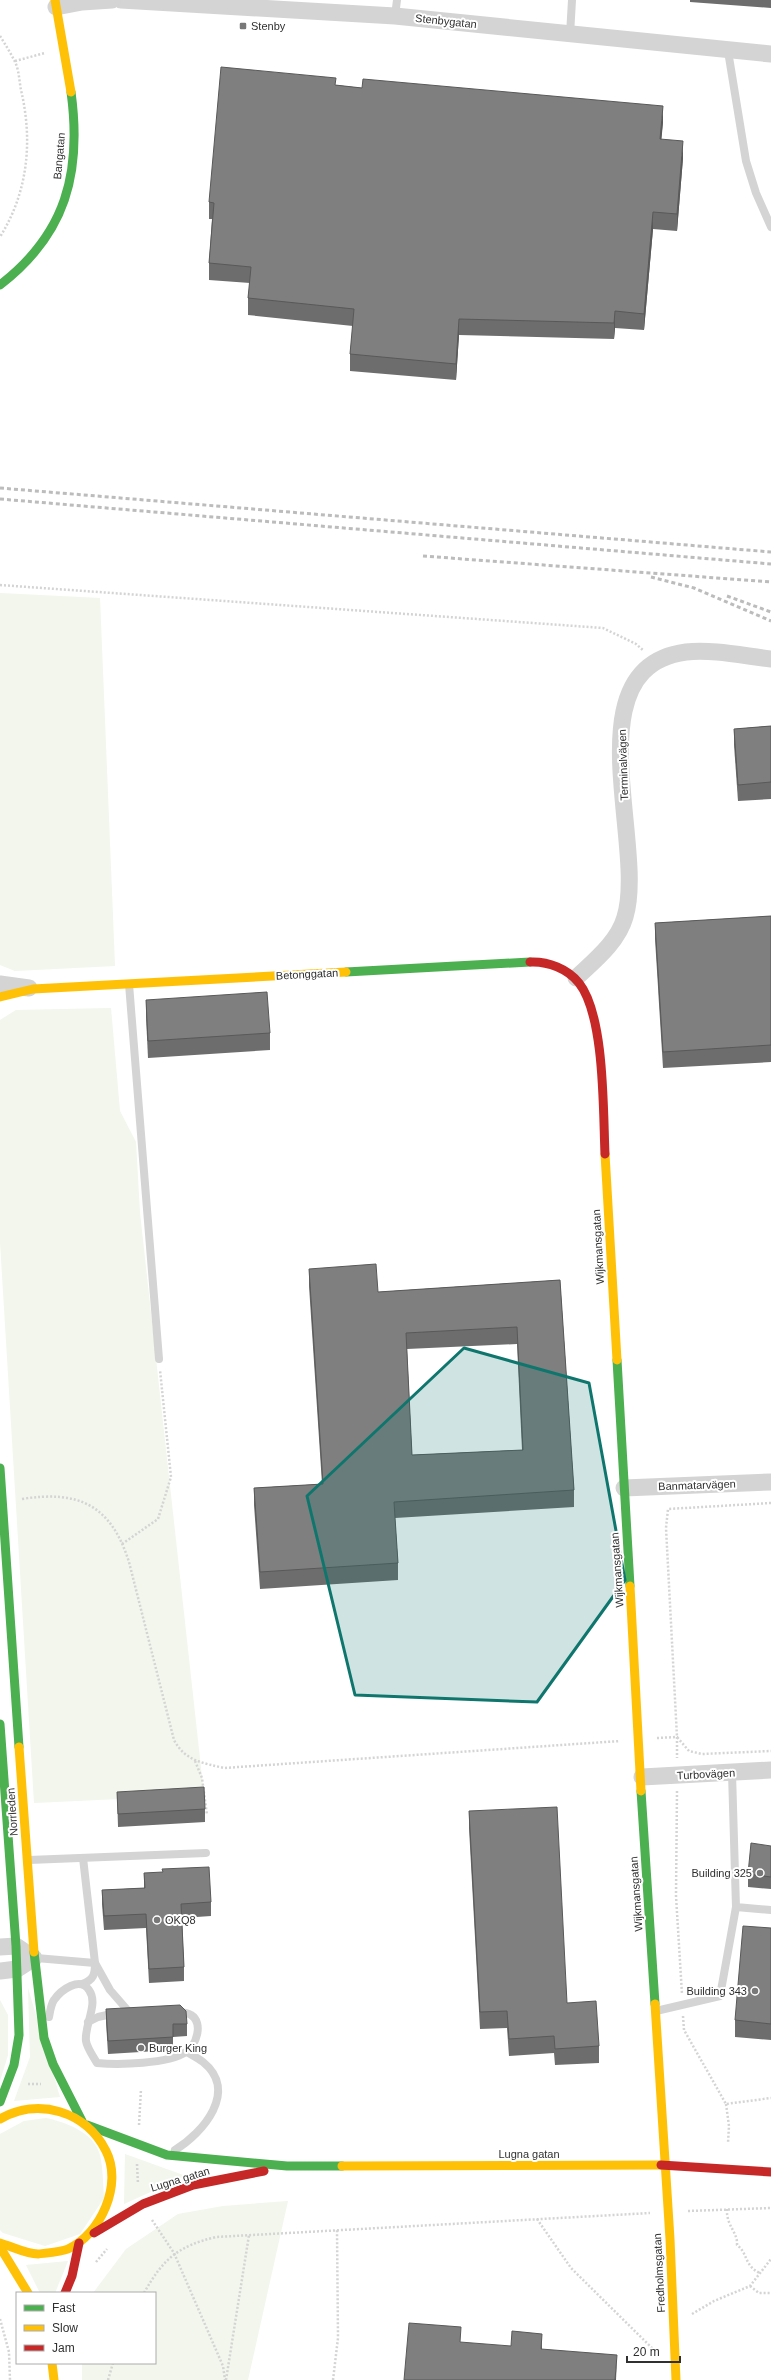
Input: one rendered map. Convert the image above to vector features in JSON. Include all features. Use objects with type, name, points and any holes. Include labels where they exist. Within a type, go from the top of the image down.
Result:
[{"type":"main road","name":"Bangatan","points":[[0,285],[19,271],[49,234],[67,196],[72,163],[74,121],[64,48],[55,4]]},
{"type":"main road","name":"Betonggatan","points":[[0,997],[33,989],[534,962],[559,967],[576,978]]},
{"type":"main road","name":"Wijkmansgatan","points":[[576,978],[589,1004],[596,1027],[600,1064],[664,2165]]},
{"type":"main road","name":"Norrleden","points":[[0,1468],[34,1958],[44,2038],[53,2064],[85,2123]]},
{"type":"main road","name":"Norrleden","points":[[0,1724],[8,1947],[17,1969],[19,2035],[14,2065],[0,2102]]},
{"type":"main road","name":"Lugna gatan","points":[[0,2119],[21,2110],[37,2107],[68,2114],[85,2123],[167,2155],[287,2166],[664,2165],[771,2172]]},
{"type":"main road","points":[[0,2243],[16,2252],[38,2255],[59,2252],[88,2237],[101,2221],[110,2202],[113,2181],[107,2154],[101,2141],[85,2123]]},
{"type":"main road","name":"Fredholmsgatan","points":[[664,2165],[676,2380]]},
{"type":"main road","name":"Lugna gatan","points":[[88,2237],[143,2204],[193,2185],[287,2166]]},
{"type":"main road","points":[[65,2292],[72,2276],[79,2243]]},
{"type":"main road","points":[[0,2247],[27,2292]]},
{"type":"main road","points":[[52,2364],[54,2380]]},
{"type":"street","points":[[55,4],[112,0]]},
{"type":"street","name":"Stenbygatan","points":[[121,0],[396,8],[570,35],[771,54]]},
{"type":"street","name":"Terminalvägen","points":[[576,978],[615,937],[625,918],[630,897],[620,747],[622,718],[633,683],[642,672],[657,661],[672,655],[702,652],[771,659]]},
{"type":"street","name":"Betonggatan","points":[[0,984],[12,984],[33,989]]},
{"type":"street","name":"Banmatarvägen","points":[[624,1488],[771,1482]]},
{"type":"street","name":"Turbovägen","points":[[642,1776],[771,1770]]},
{"type":"street","points":[[8,1947],[34,1958]]},
{"type":"street","points":[[0,1971],[17,1969],[34,1958]]},
{"type":"lane","points":[[570,35],[572,0]]},
{"type":"lane","points":[[728,51],[746,161],[756,193],[771,227]]},
{"type":"lane","points":[[129,983],[158,1359]]},
{"type":"lane","points":[[655,2012],[720,1996],[736,1907],[732,1773]]},
{"type":"lane","points":[[28,1860],[206,1853]]},
{"type":"lane","points":[[44,2038],[53,2001],[63,1990],[75,1984],[82,1984],[90,1981],[95,1975],[95,1962],[83,1858]]},
{"type":"lane","points":[[736,1907],[771,1910]]},
{"type":"lane","points":[[34,1958],[95,1962]]},
{"type":"lane","points":[[95,1962],[110,1990],[130,2013]]},
{"type":"lane","points":[[82,1984],[89,1990],[92,1998],[86,2043],[97,2063],[110,2064],[151,2061],[174,2058],[187,2052],[194,2044],[198,2032],[196,2020],[191,2015],[183,2012],[165,2011]]},
{"type":"lane","points":[[88,2022],[98,2017],[141,2013]]},
{"type":"lane","points":[[167,2155],[185,2144],[200,2131],[215,2108],[218,2090],[214,2075],[203,2062],[187,2052]]},
{"type":"path","points":[[0,36],[15,61],[25,105],[28,146],[23,186],[12,217],[0,237]]},
{"type":"path","points":[[15,61],[64,48]]},
{"type":"path","points":[[0,585],[602,628],[636,644],[657,661]]},
{"type":"path","points":[[122,1544],[158,1519],[172,1477],[158,1359]]},
{"type":"path","points":[[22,1499],[52,1497],[89,1503],[110,1520],[129,1562],[174,1740],[181,1751],[195,1761],[224,1768],[678,1737]]},
{"type":"path","points":[[728,2143],[730,2126],[726,2104],[684,2030],[676,1896],[678,1737],[666,1528],[668,1509],[771,1503]]},
{"type":"path","points":[[678,1737],[689,1751],[702,1754],[771,1751]]},
{"type":"path","points":[[195,1761],[202,1778],[207,1815]]},
{"type":"path","points":[[141,2089],[138,2191],[143,2204],[174,2253],[223,2366],[226,2380]]},
{"type":"path","points":[[726,2104],[771,2098]]},
{"type":"path","points":[[683,2211],[771,2208]]},
{"type":"path","points":[[727,2209],[727,2220],[737,2240],[737,2246],[741,2249],[749,2266],[760,2273]]},
{"type":"path","points":[[145,2292],[174,2253],[205,2240],[249,2235],[537,2218],[652,2213]]},
{"type":"path","points":[[537,2218],[571,2268],[651,2344],[658,2356]]},
{"type":"path","points":[[333,2380],[338,2338],[337,2230]]},
{"type":"path","points":[[226,2380],[249,2235]]},
{"type":"path","points":[[674,2331],[692,2314],[714,2301],[750,2286],[771,2259]]},
{"type":"path","points":[[750,2286],[759,2293],[771,2294]]},
{"type":"path","points":[[0,2319],[9,2352],[10,2380]]},
{"type":"path","points":[[108,2380],[113,2364]]},
{"type":"highlighted area","points":[[464,1348],[589,1383],[625,1580],[537,1702],[355,1695],[307,1496]]},
{"type":"shaded area","points":[[0,593],[100,598],[115,966],[15,971],[0,965]]},
{"type":"shaded area","points":[[111,1008],[120,1111],[136,1142],[140,1213],[204,1795],[34,1803],[0,1242],[0,1020],[16,1010]]},
{"type":"shaded area","points":[[28,1988],[60,2097],[14,2101],[30,2057]]},
{"type":"shaded area","points":[[0,2000],[8,2015],[8,2055],[0,2081]]},
{"type":"shaded area","points":[[46,2118],[70,2125],[78,2129],[92,2140],[100,2155],[104,2198],[80,2234],[45,2246],[3,2233],[0,2230],[0,2134],[24,2121]]},
{"type":"shaded area","points":[[125,2154],[186,2176],[124,2204]]},
{"type":"shaded area","points":[[288,2201],[248,2380],[82,2380],[82,2364],[156,2364],[156,2292],[94,2292],[126,2249],[178,2214],[223,2206]]},
{"type":"shaded area","points":[[68,2261],[55,2292],[40,2292],[26,2265]]},
{"type":"building","points":[[221,67],[336,78],[335,85],[362,88],[363,79],[663,106],[660,139],[683,141],[677,214],[653,212],[644,314],[615,311],[614,323],[459,319],[456,364],[350,354],[354,309],[248,298],[251,267],[209,263],[214,203],[209,202]]},
{"type":"building","points":[[771,726],[771,782],[738,785],[734,729]]},
{"type":"building","points":[[771,916],[771,1045],[663,1052],[655,923]]},
{"type":"building","points":[[267,992],[270,1033],[148,1041],[146,1000]]},
{"type":"building","points":[[376,1264],[378,1292],[560,1280],[574,1490],[394,1502],[398,1563],[260,1572],[254,1488],[323,1484],[309,1269]],"holes":[[[517,1327],[523,1450],[412,1455],[406,1333]]]},
{"type":"building","points":[[204,1787],[205,1809],[118,1814],[117,1792]]},
{"type":"building","points":[[557,1807],[567,2003],[596,2001],[599,2046],[555,2049],[554,2036],[509,2039],[507,2011],[480,2012],[469,1811]]},
{"type":"building","points":[[751,1843],[771,1846],[771,1877],[748,1874]]},
{"type":"building","points":[[209,1867],[211,1902],[181,1904],[184,1967],[149,1969],[146,1914],[104,1916],[102,1890],[145,1888],[144,1873],[163,1872],[162,1869]]},
{"type":"building","name":"Building 343","points":[[743,1926],[771,1928],[771,2024],[735,2020]]},
{"type":"building","points":[[180,2005],[186,2011],[187,2024],[173,2024],[173,2037],[108,2041],[106,2009]]},
{"type":"building","points":[[409,2323],[461,2327],[460,2342],[511,2346],[512,2331],[542,2334],[541,2349],[617,2355],[615,2380],[404,2380]]},
{"type":"railway","points":[[0,488],[771,552]]},
{"type":"railway","points":[[0,499],[771,564]]},
{"type":"railway","points":[[423,556],[771,582]]},
{"type":"railway","points":[[651,577],[694,588],[771,621]]},
{"type":"railway","points":[[727,596],[771,612]]},
{"type":"traffic: fast","points":[[0,285],[22,265],[40,245],[54,223],[64,200],[71,175],[74,149],[74,121],[71,92]]},
{"type":"traffic: fast","points":[[346,972],[530,962]]},
{"type":"traffic: fast","points":[[617,1360],[630,1586]]},
{"type":"traffic: fast","points":[[0,1468],[19,1747]]},
{"type":"traffic: fast","points":[[0,1724],[16,1946],[19,2035],[14,2065],[0,2102]]},
{"type":"traffic: fast","points":[[641,1791],[655,2004]]},
{"type":"traffic: fast","points":[[34,1952],[44,2038],[53,2064],[82,2121]]},
{"type":"traffic: fast","points":[[87,2125],[167,2155],[287,2166],[342,2166]]},
{"type":"traffic: slow","points":[[55,0],[71,92]]},
{"type":"traffic: slow","points":[[0,997],[33,989],[346,972]]},
{"type":"traffic: slow","points":[[605,1154],[617,1360]]},
{"type":"traffic: slow","points":[[630,1586],[641,1791]]},
{"type":"traffic: slow","points":[[19,1747],[34,1952]]},
{"type":"traffic: slow","points":[[655,2004],[670,2239],[676,2380]]},
{"type":"traffic: slow","points":[[0,2119],[15,2112],[30,2109],[45,2109],[74,2117],[97,2137],[106,2151],[111,2164],[112,2178],[106,2207],[99,2220],[80,2242],[68,2249],[33,2254],[0,2243]]},
{"type":"traffic: slow","points":[[342,2166],[661,2165]]},
{"type":"traffic: slow","points":[[0,2247],[27,2292]]},
{"type":"traffic: slow","points":[[52,2364],[54,2380]]},
{"type":"traffic: jam","points":[[530,962],[544,963],[563,970],[579,983],[588,998],[594,1018],[601,1065],[605,1154]]},
{"type":"traffic: jam","points":[[661,2165],[771,2172]]},
{"type":"traffic: jam","points":[[94,2233],[143,2204],[193,2185],[264,2171]]},
{"type":"traffic: jam","points":[[65,2292],[72,2276],[79,2243]]},
{"type":"place","name":"Stenby","points":[[243,26]]},
{"type":"place","name":"Building 325","points":[[760,1873]]},
{"type":"place","name":"OKQ8","points":[[157,1920]]},
{"type":"place","name":"Building 343","points":[[755,1991]]},
{"type":"place","name":"Burger King","points":[[141,2048]]}]
